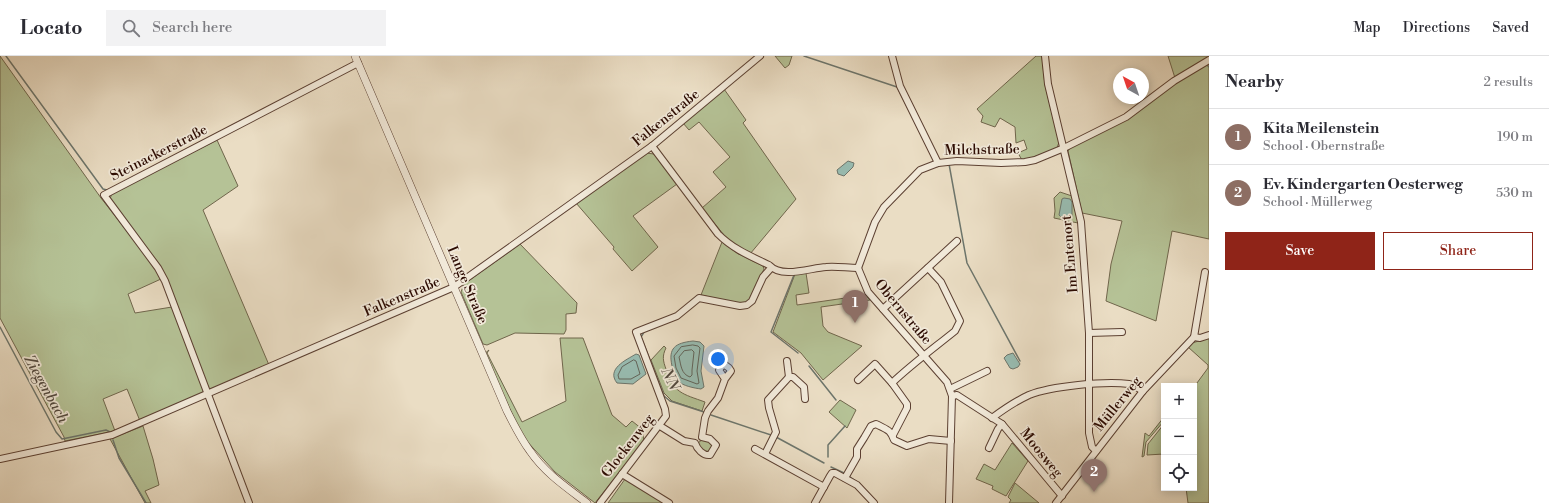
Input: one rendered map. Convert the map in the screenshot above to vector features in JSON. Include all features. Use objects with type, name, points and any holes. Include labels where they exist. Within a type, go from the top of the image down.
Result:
[{"type":"street","name":"Falkenstraße","points":[[0,459],[112,435],[454,287],[652,146],[751,59],[760,56]]},
{"type":"street","points":[[892,56],[900,86],[938,163]]},
{"type":"street","name":"Im Entenort","points":[[1045,56],[1048,84],[1081,222],[1089,333],[1089,433],[1092,447],[1096,451]]},
{"type":"street","name":"Lange Straße","points":[[356,60],[507,411],[520,437],[530,452],[551,476],[587,503]]},
{"type":"street","name":"Steinackerstraße","points":[[249,503],[165,281],[158,268],[104,195],[356,60]]},
{"type":"street","name":"Milchstraße","points":[[858,268],[875,222],[884,207],[920,170],[938,163],[957,161],[1001,163],[1035,160],[1064,148],[1126,117],[1174,82],[1209,60]]},
{"type":"street","points":[[652,146],[707,220],[727,243],[738,251],[768,265],[771,268],[791,273],[826,267],[858,268]]},
{"type":"street","points":[[883,308],[957,241]]},
{"type":"street","name":"Glockenweg","points":[[600,503],[660,426],[666,416],[636,332],[677,316],[699,298],[747,306],[752,301],[763,277],[771,268]]},
{"type":"street","name":"Obernstraße","points":[[858,268],[868,292],[947,382],[950,389],[952,396],[948,503]]},
{"type":"street","points":[[892,382],[955,330],[960,321],[941,282],[928,268]]},
{"type":"street","points":[[1205,272],[1194,336],[1200,338],[1209,335]]},
{"type":"street","points":[[1089,333],[1122,332]]},
{"type":"street","name":"Müllerweg","points":[[1056,503],[1143,391],[1194,336]]},
{"type":"street","points":[[786,361],[789,377]]},
{"type":"street","points":[[858,380],[875,364],[892,382],[907,404],[907,408],[893,434],[894,440],[907,446],[929,439],[951,441]]},
{"type":"street","points":[[950,389],[987,371]]},
{"type":"street","points":[[789,377],[793,377],[804,388],[805,399]]},
{"type":"street","points":[[764,454],[776,432],[768,408],[768,400],[789,377]]},
{"type":"street","points":[[695,443],[702,437],[705,418],[708,411],[718,398],[725,379]]},
{"type":"street","points":[[992,418],[1008,406],[1030,395],[1050,390],[1090,384],[1131,384],[1143,391]]},
{"type":"street","name":"Moosweg","points":[[952,396],[957,395],[1002,424],[1062,496]]},
{"type":"street","points":[[845,478],[857,457],[858,449],[871,426],[876,424],[893,434]]},
{"type":"street","name":"Moosweg","points":[[989,448],[1002,424]]},
{"type":"street","points":[[660,426],[684,441],[695,443]]},
{"type":"street","points":[[695,443],[700,452],[707,456],[710,455],[716,446],[710,440],[702,437]]},
{"type":"street","points":[[754,449],[824,487]]},
{"type":"street","points":[[815,503],[832,473],[857,485],[874,503]]},
{"type":"street","points":[[622,474],[669,503]]},
{"type":"green space","points":[[0,56],[101,198],[155,267],[161,279],[128,294],[135,313],[172,307],[206,393],[140,421],[127,389],[103,399],[115,431],[65,441],[0,318]]},
{"type":"green space","points":[[775,56],[792,56],[789,65],[785,68]]},
{"type":"green space","points":[[1036,56],[1042,56],[1045,85],[1059,142],[1057,148],[1022,160],[1018,153],[1027,149],[1024,140],[1016,143],[1015,127],[1000,118],[995,127],[981,122],[983,116],[977,109]]},
{"type":"green space","points":[[1168,56],[1209,56],[1209,57],[1175,78]]},
{"type":"green space","points":[[1209,62],[1209,239],[1172,231],[1156,321],[1106,301],[1111,264],[1122,221],[1082,213],[1068,151],[1072,146],[1128,118],[1147,104],[1149,104],[1149,102],[1175,83]]},
{"type":"green space","points":[[724,89],[746,120],[743,123],[796,199],[750,254],[728,240],[702,208],[726,187],[713,172],[730,157],[699,122],[689,130],[683,123]]},
{"type":"green space","points":[[217,140],[238,186],[203,210],[269,365],[211,390],[207,389],[165,278],[110,199],[112,193]]},
{"type":"green space","points":[[646,153],[654,154],[677,184],[633,216],[658,247],[632,271],[613,249],[614,247],[576,203]]},
{"type":"green space","points":[[1060,192],[1072,196],[1078,223],[1054,218],[1054,198]]},
{"type":"green space","points":[[722,242],[737,253],[763,266],[764,269],[750,301],[746,304],[701,295]]},
{"type":"green space","points":[[520,244],[577,303],[576,313],[566,314],[566,330],[564,334],[515,333],[487,345],[483,344],[461,292],[464,284]]},
{"type":"green space","points":[[806,273],[809,293],[796,295],[797,305],[866,295],[870,300],[821,307],[823,326],[828,332],[862,346],[823,380],[801,353],[773,332],[795,274]]},
{"type":"green space","points":[[560,338],[583,338],[612,415],[626,427],[632,421],[642,429],[644,441],[595,503],[555,472],[523,437],[484,354],[489,350],[487,353],[522,422],[566,401]]},
{"type":"green space","points":[[1209,338],[1209,503],[1188,503],[1186,491],[1197,491],[1197,383],[1208,368],[1208,365],[1188,347],[1192,343]]},
{"type":"green space","points":[[664,346],[666,348],[663,356],[665,366],[672,383],[680,392],[705,402],[702,411],[672,401],[664,393],[651,360]]},
{"type":"green space","points":[[840,400],[856,410],[847,428],[829,412]]},
{"type":"green space","points":[[1161,421],[1161,424],[1146,442],[1144,456],[1142,457],[1145,433],[1149,436]]},
{"type":"green space","points":[[143,426],[159,485],[145,491],[151,503],[145,503],[110,439]]},
{"type":"green space","points":[[1161,428],[1161,454],[1147,455],[1148,444]]},
{"type":"green space","points":[[703,439],[709,442],[713,447],[707,454],[701,450],[698,443]]},
{"type":"green space","points":[[1012,443],[1028,461],[1006,496],[992,489],[993,486],[976,479],[984,464],[995,470]]},
{"type":"green space","points":[[625,479],[665,503],[608,503]]},
{"type":"green space","points":[[1015,483],[1039,503],[1009,503],[1011,500],[1008,497]]},
{"type":"water","points":[[848,161],[854,163],[853,167],[844,176],[838,174],[837,170]]},
{"type":"water","points":[[1062,199],[1070,199],[1072,202],[1072,217],[1069,218],[1061,217],[1059,215]]},
{"type":"water","points":[[693,341],[700,342],[704,346],[701,371],[704,387],[701,389],[680,383],[675,376],[671,360],[672,351],[677,345]]},
{"type":"water","points":[[1013,353],[1020,364],[1018,367],[1013,369],[1010,368],[1004,358]]},
{"type":"water","points":[[636,354],[639,355],[646,374],[633,384],[617,383],[614,378],[616,369],[623,362]]},
{"type":"waterway","points":[[6,56],[103,189],[107,190]]},
{"type":"waterway","points":[[804,56],[897,87],[918,128]]},
{"type":"waterway","points":[[1206,64],[1209,67]]},
{"type":"waterway","points":[[949,164],[967,263],[1020,361]]},
{"type":"waterway","points":[[794,275],[771,332],[798,353]]},
{"type":"waterway","name":"Ziegenbach","points":[[0,327],[56,432],[62,439],[106,430],[110,432]]},
{"type":"waterway","name":"NN","points":[[644,332],[641,337],[664,396],[670,401],[704,412]]},
{"type":"waterway","points":[[809,366],[836,400]]},
{"type":"waterway","name":"NN","points":[[711,415],[771,435]]},
{"type":"waterway","points":[[828,457],[828,445],[845,426]]},
{"type":"waterway","name":"NN","points":[[776,437],[824,463]]},
{"type":"waterway","name":"Ziegenbach","points":[[113,440],[119,458],[146,503]]},
{"type":"waterway","name":"NN","points":[[831,467],[844,473]]},
{"type":"waterway","name":"NN","points":[[850,477],[860,484]]},
{"type":"place","name":"Kita Meilenstein","points":[[855,323]]},
{"type":"place","name":"Ev. Kindergarten Oesterweg","points":[[1094,492]]}]
